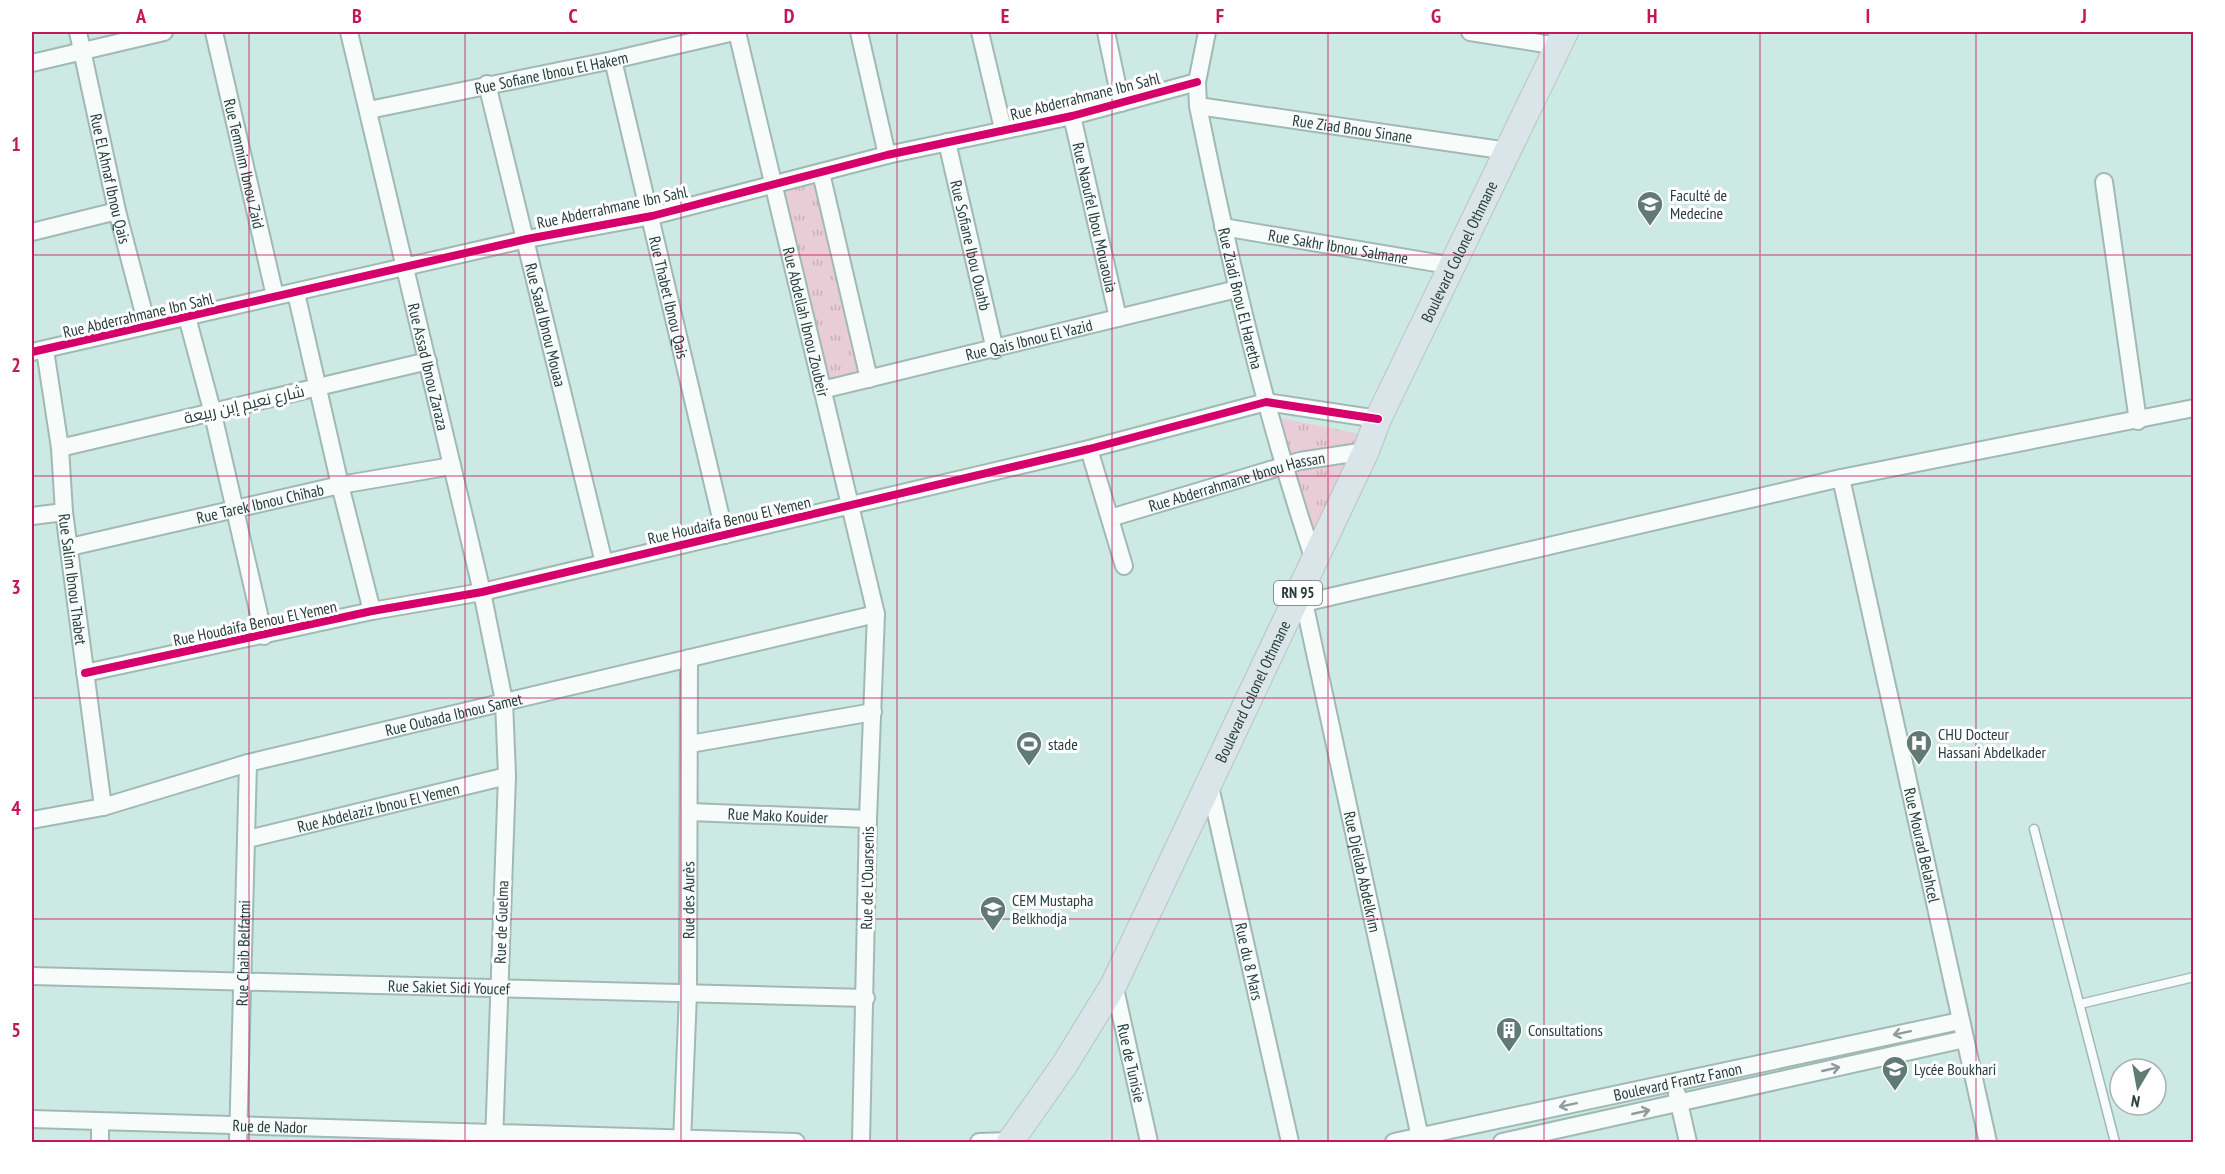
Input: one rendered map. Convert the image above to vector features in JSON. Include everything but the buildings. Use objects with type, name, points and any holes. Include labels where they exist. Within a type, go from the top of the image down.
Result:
[{"type":"main road","name":"Boulevard Colonel Othmane","points":[[1011,1142],[1065,1064],[1114,984],[1209,781],[1297,604],[1314,560],[1366,451],[1378,419],[1454,266],[1561,39]]},
{"type":"street","name":"Rue El Ahnaf Ibnou Qais","points":[[78,32],[117,211],[147,325]]},
{"type":"street","points":[[32,63],[164,32]]},
{"type":"street","name":"Rue Temmim Ibnou Zaid","points":[[214,32],[275,296]]},
{"type":"street","name":"Rue Assad Ibnou Zaraza","points":[[348,32],[369,110],[428,360],[482,592],[504,701]]},
{"type":"street","name":"Rue Sofiane Ibnou El Hakem","points":[[369,110],[613,60],[736,32]]},
{"type":"street","name":"Rue Abdellah Ibnou Zoubeir","points":[[736,32],[876,614]]},
{"type":"street","points":[[859,32],[887,155]]},
{"type":"street","points":[[980,32],[1003,129]]},
{"type":"street","points":[[1106,32],[1121,103]]},
{"type":"street","name":"Rue Ziadi Bnou El Haretha","points":[[1207,32],[1197,82],[1198,106],[1237,289],[1282,467],[1314,560]]},
{"type":"street","points":[[1470,32],[1561,39]]},
{"type":"street","name":"Rue Thabet Ibnou Qais","points":[[613,60],[652,216],[725,535]]},
{"type":"street","name":"Rue Abderrahmane Ibn Sahl","points":[[38,351],[527,239],[652,216],[772,183],[1003,129],[1072,116],[1197,82]]},
{"type":"street","name":"Rue Saad Ibnou Mouaa","points":[[487,84],[527,239],[604,563]]},
{"type":"street","name":"Rue Ziad Bnou Sinane","points":[[1198,106],[1508,151]]},
{"type":"street","name":"Rue Naoufel Ibou Mouaouia","points":[[1072,116],[1118,318]]},
{"type":"street","name":"Rue Sofiane Ibou Ouahb","points":[[947,142],[995,350]]},
{"type":"street","points":[[821,173],[869,379]]},
{"type":"street","points":[[2104,182],[2138,421]]},
{"type":"street","points":[[32,232],[117,211]]},
{"type":"street","name":"Rue Sakhr Ibnou Salmane","points":[[1223,227],[1454,266]]},
{"type":"street","name":"Rue Qais Ibnou El Yazid","points":[[822,390],[995,350],[1237,289]]},
{"type":"street","points":[[296,293],[340,485],[372,611]]},
{"type":"street","points":[[187,317],[212,410],[264,636]]},
{"type":"street","name":"Rue Salim Ibnou Thabet","points":[[38,351],[60,448],[64,512],[103,807]]},
{"type":"street","name":"شارع نعيم إبن ربيعة","points":[[60,448],[428,360]]},
{"type":"street","name":"Rue Houdaifa Benou El Yemen","points":[[85,673],[372,611],[482,592],[1089,450],[1266,402],[1378,419]]},
{"type":"street","points":[[1297,604],[1841,478],[2138,421],[2193,408]]},
{"type":"street","points":[[1089,450],[1124,566]]},
{"type":"street","name":"Rue Abderrahmane Ibnou Hassan","points":[[1110,518],[1282,467],[1366,451]]},
{"type":"street","name":"Rue Tarek Ibnou Chihab","points":[[70,547],[340,485],[452,466]]},
{"type":"street","name":"Rue Mourad Belahcel","points":[[1841,478],[1988,1143]]},
{"type":"street","points":[[32,516],[64,512]]},
{"type":"street","name":"Rue Djellab Abdelkrim","points":[[1297,604],[1420,1140]]},
{"type":"street","name":"Rue Oubada Ibnou Samet","points":[[32,820],[103,807],[248,763],[876,614]]},
{"type":"street","name":"Rue de L'Ouarsenis","points":[[861,1143],[866,998],[868,819],[876,614]]},
{"type":"street","name":"Rue des Aurès","points":[[682,1141],[688,993],[689,658]]},
{"type":"street","name":"Rue de Guelma","points":[[495,1138],[498,989],[507,776],[504,701]]},
{"type":"street","points":[[690,744],[873,712]]},
{"type":"street","name":"Rue Chaib Belfatmi","points":[[238,1143],[241,983],[248,838],[248,763]]},
{"type":"street","name":"Rue Abdelaziz Ibnou El Yemen","points":[[248,838],[507,776]]},
{"type":"street","name":"Rue du 8 Mars","points":[[1209,781],[1290,1143]]},
{"type":"street","name":"Rue Mako Kouider","points":[[690,812],[868,819]]},
{"type":"street","name":"Rue Sakiet Sidi Youcef","points":[[32,976],[866,998]]},
{"type":"street","name":"Rue de Tunisie","points":[[1114,984],[1149,1143]]},
{"type":"street","name":"Boulevard Frantz Fanon","points":[[1394,1143],[1420,1140],[1601,1097],[1960,1021]]},
{"type":"street","points":[[1502,1143],[1550,1138],[1606,1119],[1965,1039]]},
{"type":"street","points":[[1675,1081],[1688,1143]]},
{"type":"street","points":[[1601,1097],[1606,1119]]},
{"type":"street","name":"Rue de Nador","points":[[32,1119],[100,1124],[239,1125],[495,1138],[796,1143]]},
{"type":"street","points":[[100,1124],[100,1143]]},
{"type":"street","points":[[979,1143],[1011,1142]]},
{"type":"lane","points":[[2034,829],[2115,1143]]},
{"type":"lane","points":[[2080,1004],[2193,977]]},
{"type":"green space","points":[[819,183],[864,377],[825,386],[780,192]]},
{"type":"green space","points":[[1281,418],[1364,435],[1312,541]]},
{"type":"cycle path","points":[[32,352],[527,239],[652,216],[887,155],[1072,116],[1197,82]]},
{"type":"cycle path","points":[[85,673],[372,611],[482,592],[1089,449],[1266,402],[1378,419]]},
{"type":"place","name":"Faculté de Medecine","points":[[1650,227]]},
{"type":"place","name":"CHU Docteur Hassani Abdelkader","points":[[1919,766]]},
{"type":"place","name":"stade","points":[[1029,767]]},
{"type":"place","name":"CEM Mustapha Belkhodja","points":[[993,932]]},
{"type":"place","name":"Consultations","points":[[1509,1053]]},
{"type":"place","name":"Lycée Boukhari","points":[[1895,1092]]}]
